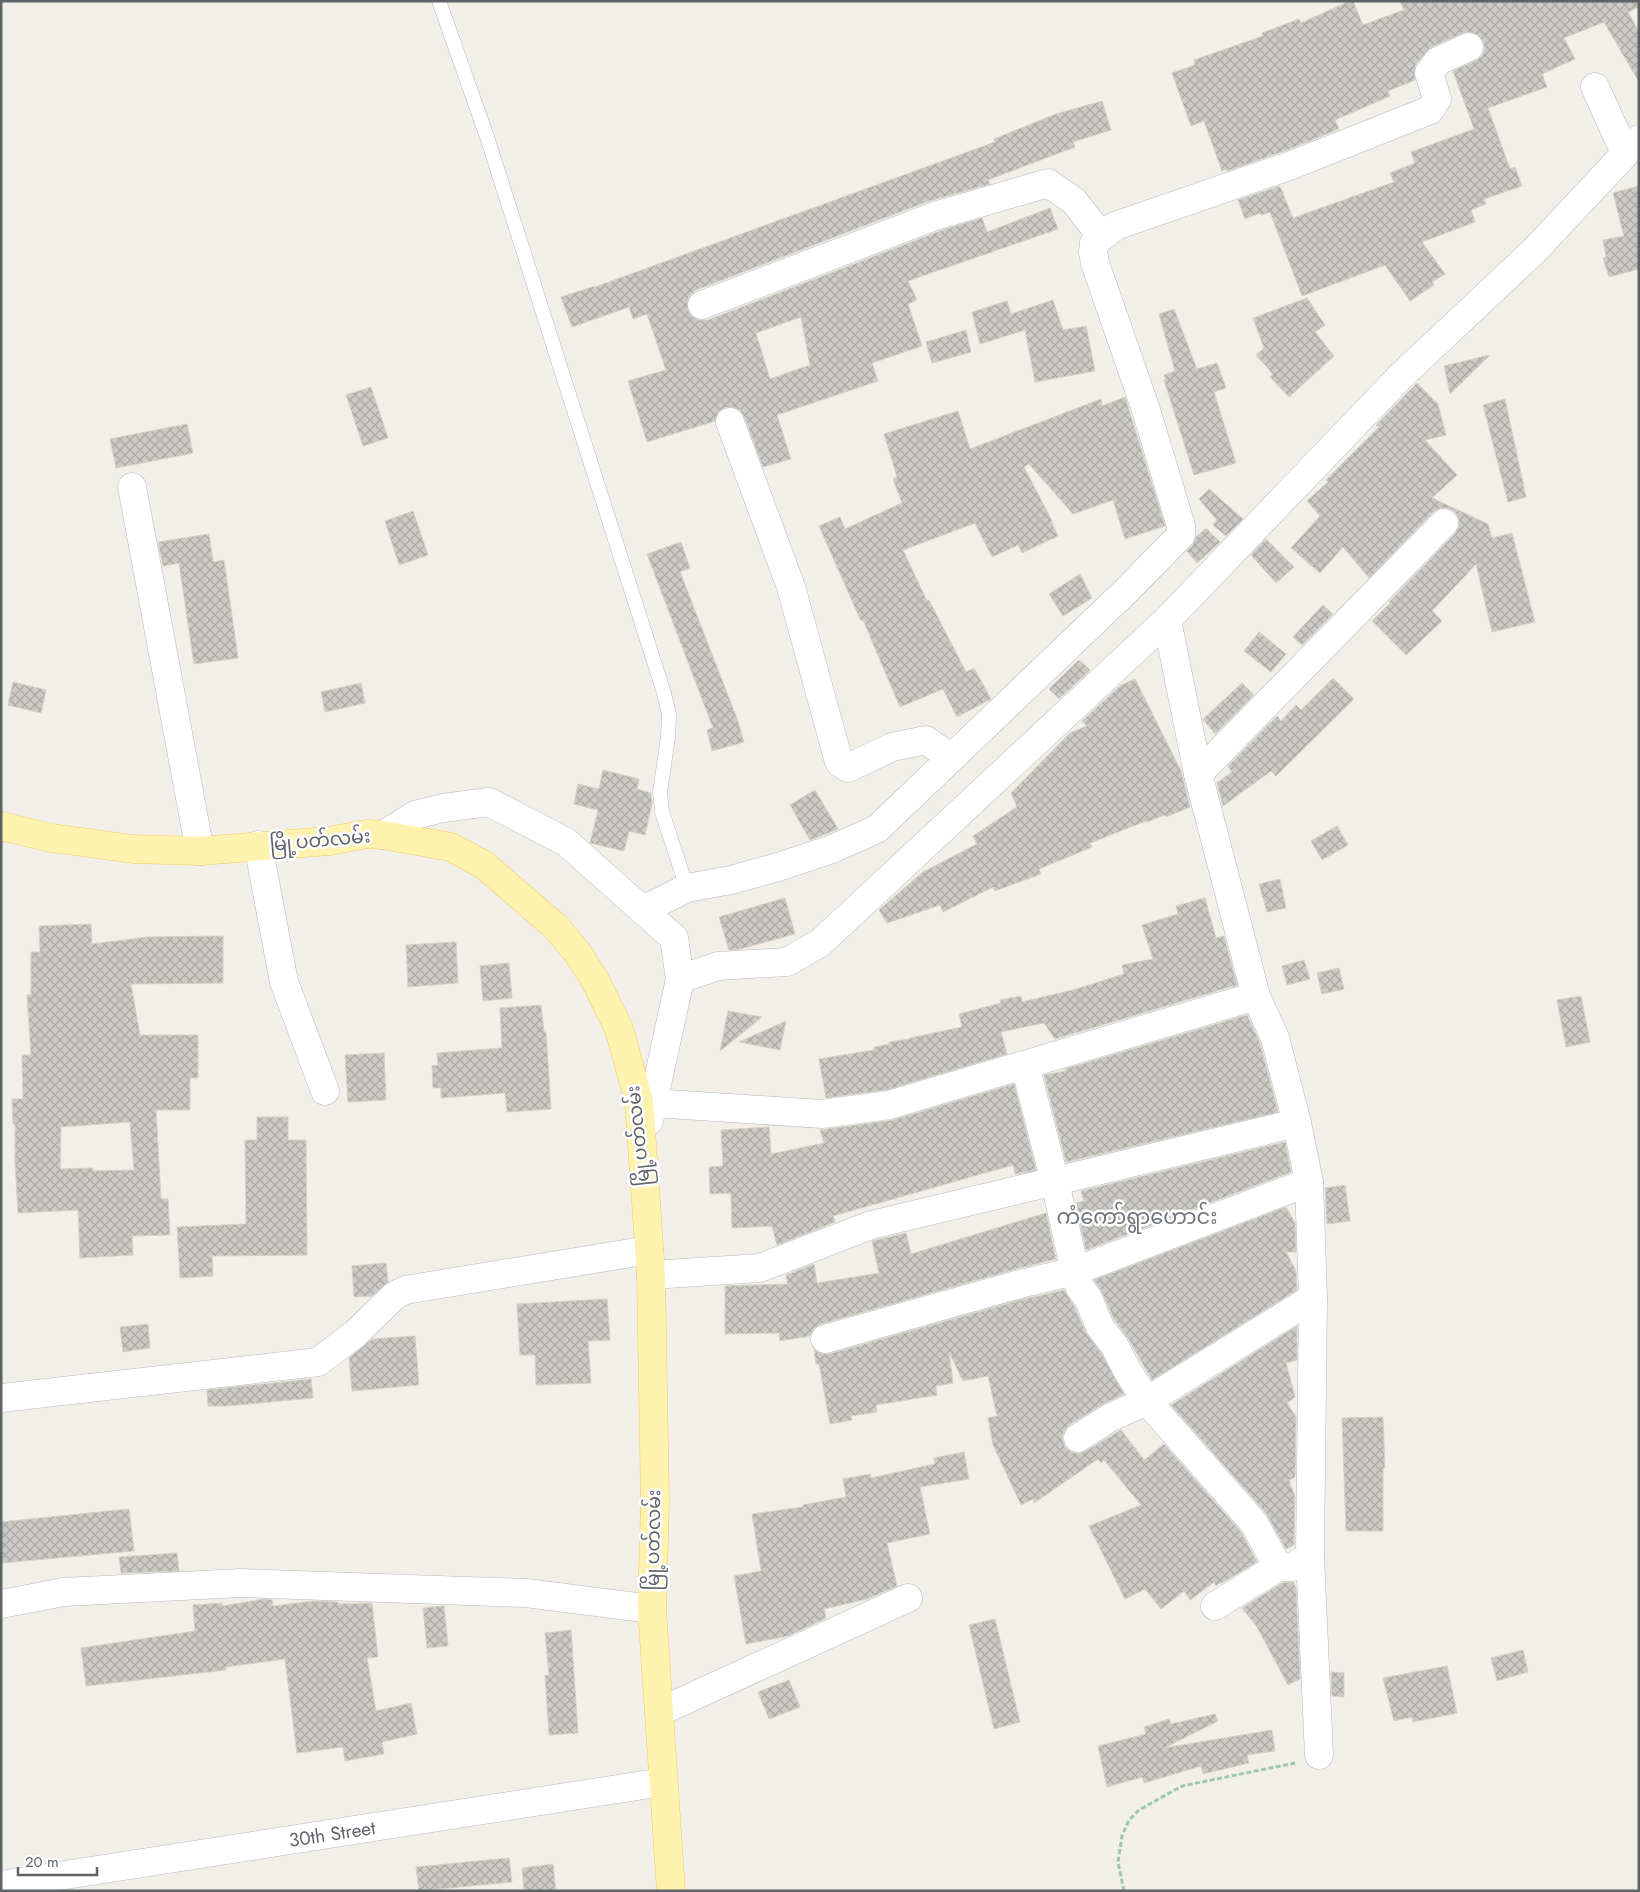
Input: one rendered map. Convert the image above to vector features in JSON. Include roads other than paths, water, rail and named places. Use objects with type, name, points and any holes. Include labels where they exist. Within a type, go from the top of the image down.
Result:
[{"type":"main road","name":"မြို့ပတ်လမ်း","points":[[1,826],[52,838],[133,849],[200,851],[329,840],[367,834],[451,847],[484,865],[556,927],[578,952],[595,980],[619,1029],[638,1101],[650,1263],[655,1503],[652,1609],[671,1891]]},
{"type":"street","points":[[643,910],[687,888],[731,880],[778,867],[832,849],[876,829],[1125,592],[1181,535],[1181,526],[1146,410],[1095,263],[1094,243],[1115,226],[1292,166],[1430,110],[1437,99],[1429,73],[1438,61],[1469,47]]},
{"type":"street","points":[[680,979],[718,966],[787,962],[820,943],[1167,620],[1401,376],[1534,251],[1632,146],[1595,87]]},
{"type":"street","points":[[702,305],[935,216],[1048,183],[1074,201],[1102,237]]},
{"type":"street","points":[[730,422],[791,588],[839,762],[848,768],[892,747],[926,740],[951,758]]},
{"type":"street","points":[[132,487],[200,851]]},
{"type":"street","points":[[1198,774],[1444,523]]},
{"type":"street","points":[[1167,620],[1198,774],[1256,996],[1275,1038],[1297,1123],[1309,1182],[1313,1298],[1310,1556],[1319,1755]]},
{"type":"street","points":[[383,835],[415,815],[443,808],[488,802],[566,842],[674,938],[680,979],[642,1152]]},
{"type":"street","points":[[258,845],[284,982],[325,1091]]},
{"type":"street","points":[[653,1104],[822,1114],[889,1105],[1256,996]]},
{"type":"street","points":[[1025,1065],[1080,1288],[1088,1298],[1100,1327],[1114,1345],[1128,1372],[1147,1401],[1254,1523],[1278,1567]]},
{"type":"street","points":[[1,1398],[318,1362],[355,1334],[394,1296],[405,1290],[650,1263],[760,1268],[870,1225],[1297,1123]]},
{"type":"street","points":[[825,1339],[1020,1284],[1075,1271],[1309,1182]]},
{"type":"street","points":[[1078,1438],[1111,1417],[1147,1401],[1313,1298]]},
{"type":"street","points":[[1215,1606],[1278,1567],[1292,1567],[1310,1556]]},
{"type":"street","points":[[1,1604],[64,1592],[241,1583],[526,1593],[652,1609]]},
{"type":"street","points":[[659,1712],[908,1598]]},
{"type":"street","name":"30th Street","points":[[1,1885],[663,1782]]},
{"type":"lane","points":[[439,1],[487,137],[664,693],[669,714],[668,737],[660,792],[662,812],[687,888]]},
{"type":"district","name":"ကံကော်ရွာဟောင်း","points":[[1137,1217]]}]
